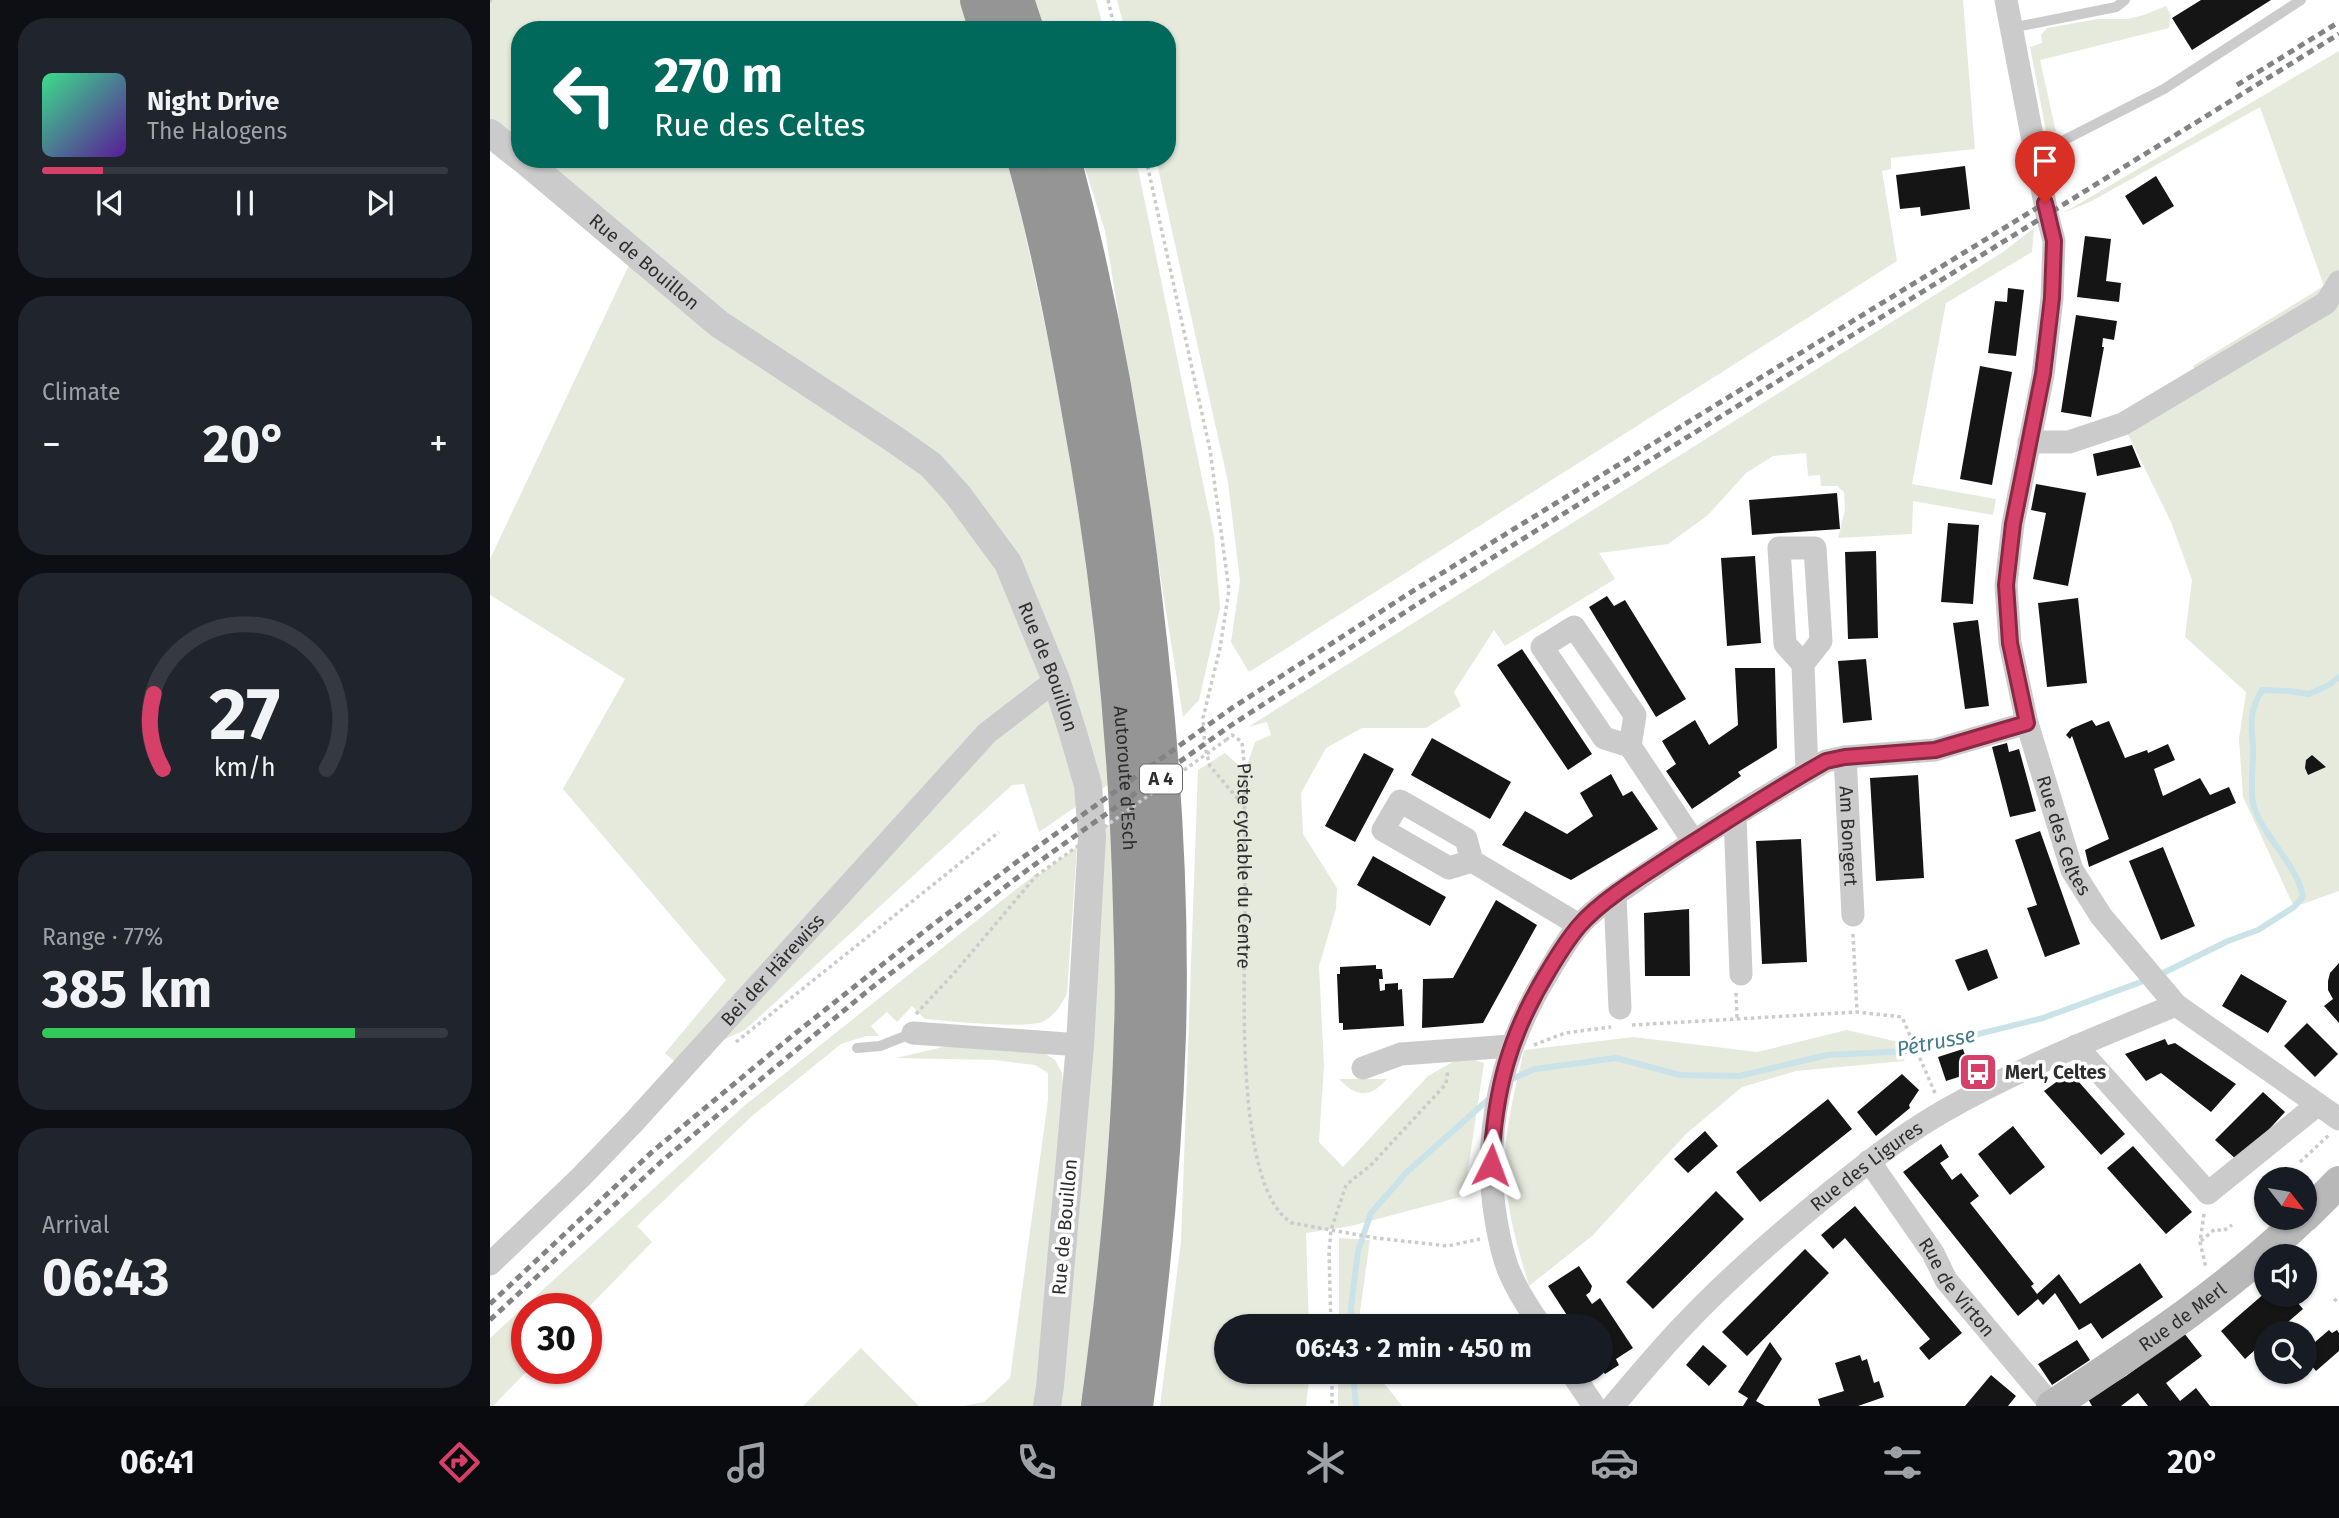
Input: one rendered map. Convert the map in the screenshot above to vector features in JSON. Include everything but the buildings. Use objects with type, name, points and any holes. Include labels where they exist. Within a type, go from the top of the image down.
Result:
[{"type":"highway","points":[[979,0],[985,21]]},
{"type":"highway","points":[[1015,0],[1022,21]]},
{"type":"highway","name":"Autoroute d'Esch","points":[[1028,168],[1071,354],[1098,505],[1120,687],[1130,826],[1134,1024],[1131,1093],[1119,1262],[1100,1406]]},
{"type":"highway","name":"Autoroute d'Esch","points":[[1064,168],[1107,355],[1133,507],[1154,688],[1164,818],[1167,1031],[1163,1134],[1148,1310],[1134,1406]]},
{"type":"main road","name":"Rue de Merl","points":[[2317,1204],[2339,1182]]},
{"type":"main road","name":"Rue de Merl","points":[[2052,1406],[2217,1291],[2290,1230]]},
{"type":"street","name":"Rue des Celtes","points":[[2006,0],[2054,241],[2052,298],[2043,374],[2013,524],[2006,585],[2010,643],[2027,723],[2072,870],[2101,916],[2176,1005],[2317,1105],[2336,1125]]},
{"type":"street","name":"Rue de Bouillon","points":[[490,133],[511,150]]},
{"type":"street","name":"Rue de Bouillon","points":[[533,168],[719,324],[931,465],[958,495],[1008,563],[1056,680],[1088,785],[1092,836],[1080,1045],[1047,1406]]},
{"type":"street","points":[[2029,442],[2069,442],[2123,424],[2326,303],[2339,282]]},
{"type":"street","points":[[1630,746],[1635,715],[1574,627],[1542,647],[1604,738],[1630,746],[1694,842]]},
{"type":"street","points":[[1803,664],[1807,772]]},
{"type":"street","name":"Bei der Härewiss","points":[[490,1264],[580,1178],[633,1122],[987,733],[1056,680]]},
{"type":"street","name":"Am Bongert","points":[[1533,1314],[1508,1270],[1499,1236],[1491,1165],[1493,1121],[1503,1070],[1533,996],[1580,925],[1615,896],[1694,842],[1826,761],[1935,750],[2027,723]]},
{"type":"street","name":"Am Bongert","points":[[1845,757],[1853,915]]},
{"type":"street","points":[[1735,816],[1741,974]]},
{"type":"street","points":[[1472,861],[1580,925]]},
{"type":"street","points":[[1615,896],[1623,1020]]},
{"type":"street","name":"Rue des Ligures","points":[[1613,1406],[1682,1326],[1734,1275],[1788,1226],[1869,1161],[1943,1111],[2041,1061],[2176,1005]]},
{"type":"street","points":[[912,1033],[1080,1045]]},
{"type":"street","points":[[1363,1068],[1401,1054],[1511,1046]]},
{"type":"street","points":[[2076,1046],[2208,1193],[2317,1105]]},
{"type":"street","name":"Rue de Virton","points":[[1869,1161],[1933,1253],[1946,1280],[2052,1406]]},
{"type":"street","points":[[1579,1384],[1594,1406]]},
{"type":"lane","points":[[2011,28],[2116,7],[2125,0]]},
{"type":"lane","points":[[2035,155],[2164,89],[2301,0]]},
{"type":"lane","points":[[857,1048],[880,1046],[912,1033]]},
{"type":"path","points":[[1108,0],[1113,21]]},
{"type":"path","points":[[1148,168],[1210,450],[1229,590],[1220,648],[1203,718],[1203,733],[1210,766],[1245,806]]},
{"type":"path","name":"Piste cyclable du Centre","points":[[912,1033],[916,1011],[956,971],[1036,876],[1232,735],[1242,742],[1245,771],[1247,1089],[1255,1146],[1265,1187],[1281,1217],[1292,1223],[1376,1238],[1448,1246],[1499,1236]]},
{"type":"path","points":[[727,1047],[737,1042],[999,832]]},
{"type":"path","points":[[1853,915],[1857,1012]]},
{"type":"path","points":[[1511,1046],[1537,1045],[1565,1033],[1623,1020],[1857,1012],[1902,1017],[1943,1111]]},
{"type":"path","points":[[1331,1314],[1331,1230],[1346,1185],[1371,1165],[1446,1084],[1448,1050]]},
{"type":"path","points":[[2300,1162],[2336,1125]]},
{"type":"path","points":[[2208,1193],[2200,1242],[2209,1281],[2217,1291]]},
{"type":"path","points":[[2200,1242],[2215,1229],[2223,1231],[2232,1225]]},
{"type":"path","points":[[2334,1301],[2339,1297]]},
{"type":"path","points":[[1332,1384],[1332,1406]]},
{"type":"shaded area","points":[[490,0],[960,0],[966,21],[511,21],[511,164],[490,146]]},
{"type":"shaded area","points":[[1031,0],[1096,0],[1102,21],[1037,21]]},
{"type":"shaded area","points":[[1117,0],[1963,0],[1975,149],[1891,158],[1891,169],[1882,171],[1897,261],[1249,672],[1231,642],[1240,581],[1228,482],[1158,168],[1176,168],[1176,21],[1123,21]]},
{"type":"shaded area","points":[[2166,6],[2171,15],[2169,28],[2040,60],[2056,132],[2046,131],[2030,47],[2042,43],[2041,35],[2047,28],[2098,19],[2127,19]]},
{"type":"shaded area","points":[[2339,51],[2339,891],[2294,907],[2243,797],[2239,739],[2246,692],[2185,637],[2192,580],[2171,522],[2123,424],[2199,376],[2193,366],[2324,286],[2260,107],[2090,202],[2063,213]]},
{"type":"shaded area","points":[[516,168],[1010,168],[1058,385],[1092,588],[1109,784],[1039,832],[1024,784],[1012,785],[745,1030],[675,1062],[665,1053],[726,980],[563,789],[625,679],[490,595],[490,559],[629,265]]},
{"type":"shaded area","points":[[1085,168],[1138,168],[1214,536],[1220,608],[1199,700],[1183,717],[1105,231]]},
{"type":"shaded area","points":[[2034,228],[2032,252],[1946,303],[1912,484],[1996,499],[1993,515],[1913,501],[1912,534],[1838,538],[1845,510],[1844,492],[1837,486],[1821,486],[1820,475],[1808,476],[1806,453],[1773,456],[1746,473],[1708,515],[1668,544],[1599,553],[1615,579],[1505,646],[1494,630],[1454,692],[1461,706],[1426,728],[1362,728],[1326,748],[1301,793],[1303,834],[1337,888],[1336,909],[1319,966],[1324,1065],[1319,1142],[1343,1167],[1428,1076],[1463,1056],[1484,1063],[1464,1196],[1351,1226],[1306,1233],[1309,1314],[1214,1314],[1214,1384],[1309,1384],[1306,1406],[1160,1406],[1181,1242],[1198,770],[1225,753],[1245,771],[1255,742],[1271,735],[1267,722],[1248,727],[2003,252]]},
{"type":"shaded area","points":[[1113,822],[1116,998],[1113,1127],[1083,1406],[1058,1406],[1102,829]]},
{"type":"shaded area","points":[[1077,847],[1067,994],[1054,1014],[1042,1022],[1019,1025],[925,1019],[912,1006],[897,1022],[887,1012],[871,1026],[879,1036],[866,1036],[841,1044],[752,1116],[637,1226],[652,1242],[602,1294],[539,1293],[744,1106],[1015,890],[1035,875],[1038,878]]},
{"type":"shaded area","points":[[1847,1030],[1907,1044],[1904,1061],[1796,1071],[1742,1087],[1686,1134],[1592,1236],[1529,1286],[1509,1210],[1505,1163],[1509,1120],[1524,1050],[1634,1037],[1757,1052]]},
{"type":"shaded area","points":[[947,1046],[1041,1051],[1055,1060],[1062,1073],[1064,1093],[1034,1406],[963,1406],[984,1402],[1010,1378],[1048,1100],[1048,1073],[1035,1065],[995,1060],[896,1058]]},
{"type":"shaded area","points":[[1339,1079],[1387,1079],[1375,1090],[1363,1093],[1352,1090]]},
{"type":"shaded area","points":[[1339,1238],[1370,1240],[1360,1314],[1339,1314]]},
{"type":"shaded area","points":[[511,1319],[511,1384],[514,1384],[493,1406],[490,1406],[490,1338]]},
{"type":"shaded area","points":[[861,1348],[919,1406],[803,1406]]},
{"type":"shaded area","points":[[1338,1384],[1384,1384],[1402,1406],[1338,1406]]},
{"type":"waterway","name":"Pétrusse","points":[[2159,975],[2228,941],[2258,930],[2294,907],[2303,897],[2294,873],[2265,830],[2254,807],[2252,717],[2262,690],[2309,694],[2339,677]]},
{"type":"waterway","name":"Pétrusse","points":[[1508,1082],[1535,1069],[1616,1058],[1680,1075],[1739,1076],[1827,1055],[1910,1051],[2043,1018],[2149,979]]},
{"type":"waterway","name":"Pétrusse","points":[[1351,1314],[1358,1251],[1371,1213],[1408,1171],[1490,1098]]},
{"type":"waterway","name":"Pétrusse","points":[[1354,1384],[1356,1406]]},
{"type":"railway","points":[[2237,85],[2339,22]]},
{"type":"railway","points":[[490,1320],[662,1161],[870,989],[1030,868],[1230,726],[1416,605],[2339,34]]},
{"type":"railway","points":[[490,1304],[653,1151],[792,1036],[1022,858],[1232,708],[1408,594],[2040,206]]},
{"type":"place","name":"Merl, Celtes","points":[[1978,1072]]},
{"type":"route","points":[[1491,1165],[1493,1121],[1503,1070],[1533,996],[1580,925],[1615,896],[1714,829],[1826,761],[1935,750],[2027,723],[2010,643],[2006,585],[2013,524],[2043,374],[2052,298],[2054,241],[2045,203]]}]
